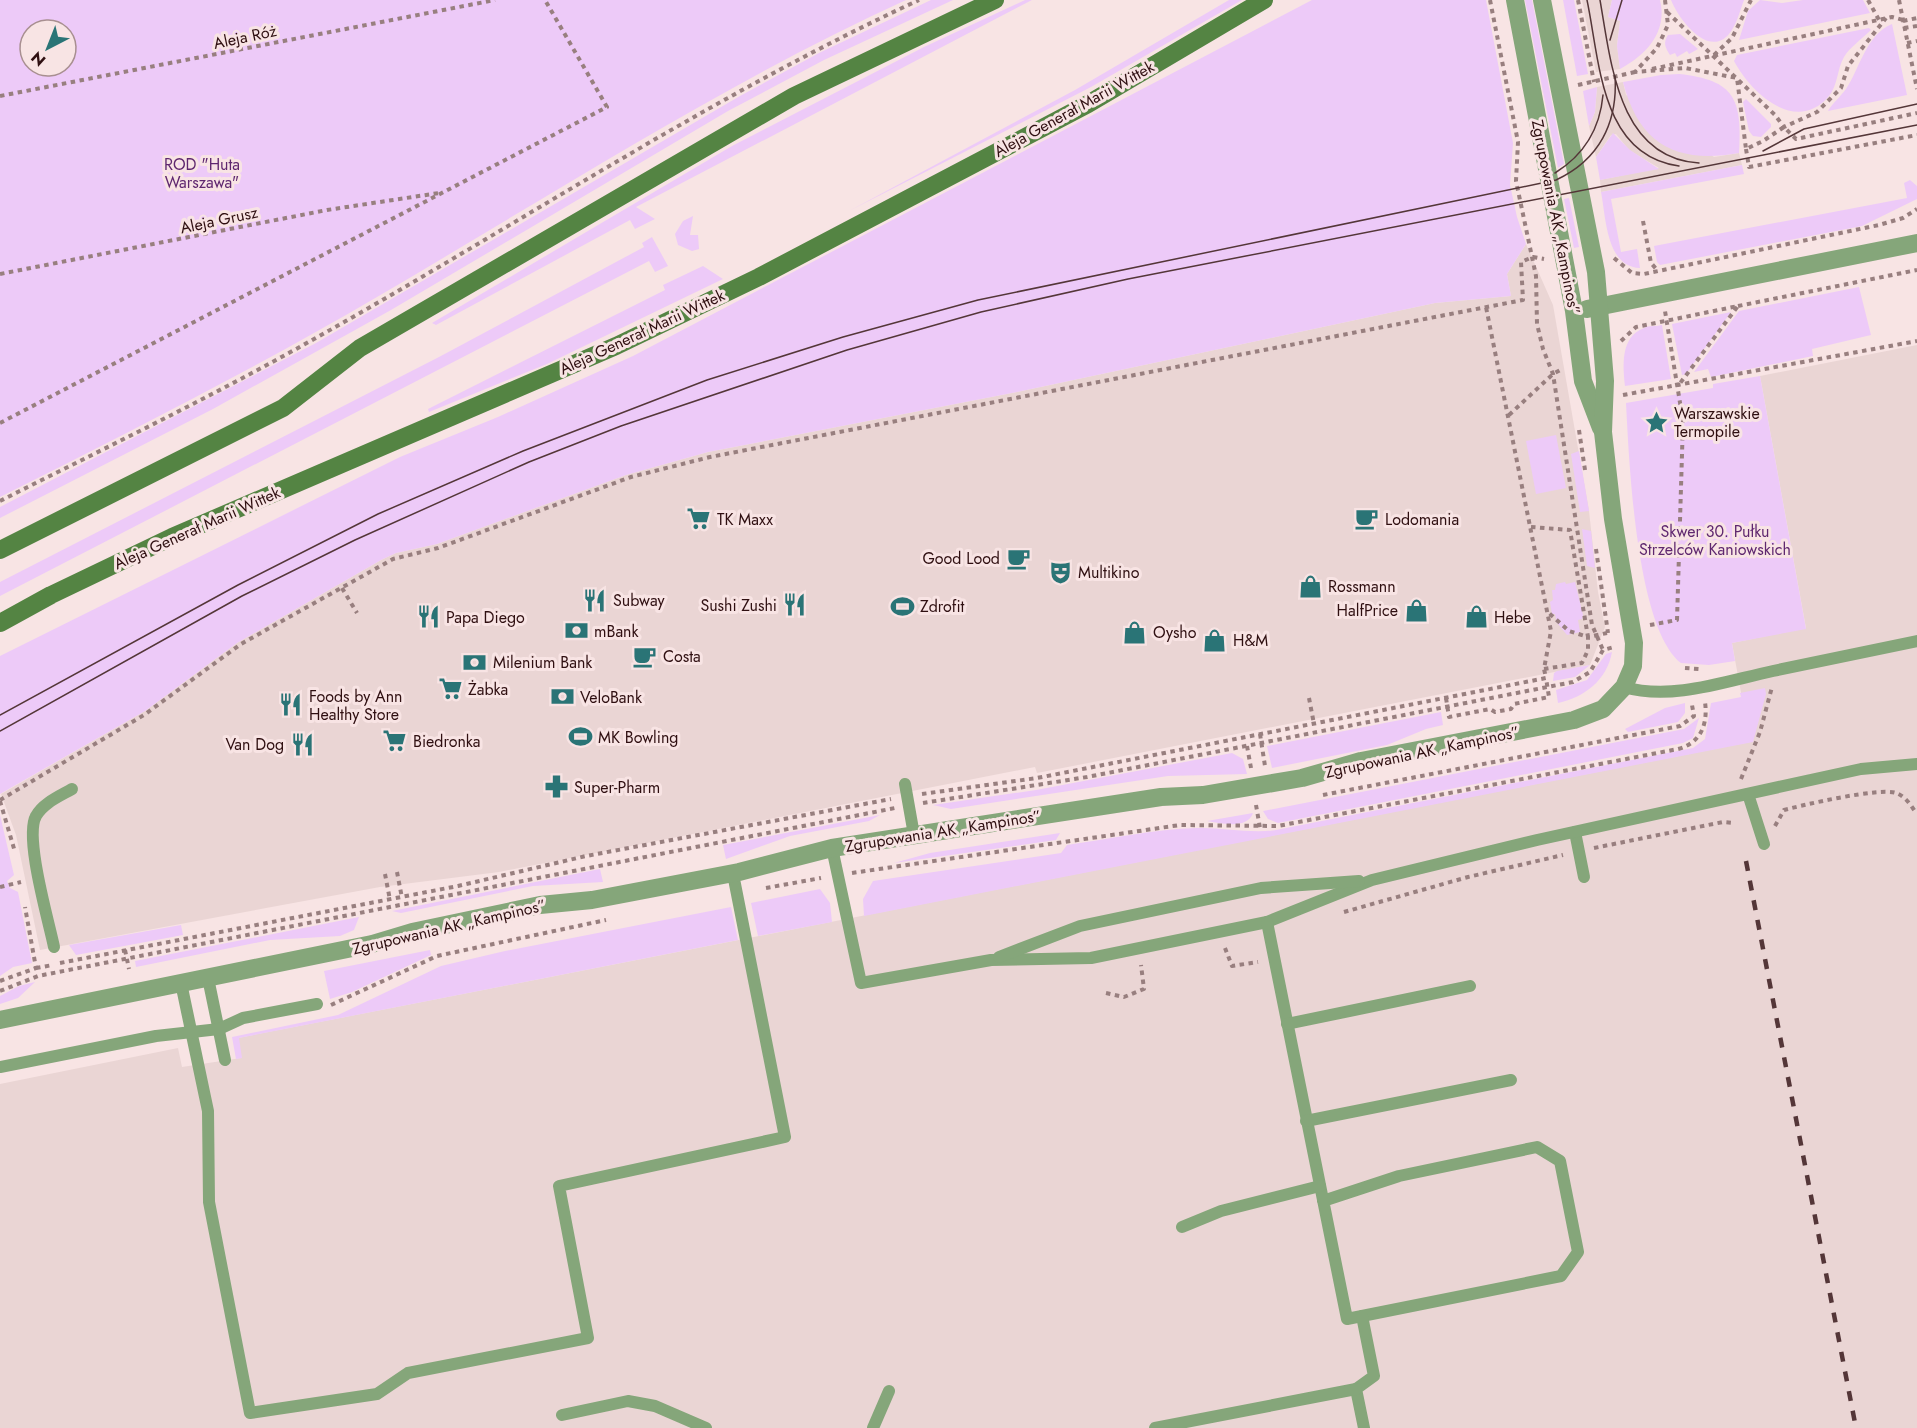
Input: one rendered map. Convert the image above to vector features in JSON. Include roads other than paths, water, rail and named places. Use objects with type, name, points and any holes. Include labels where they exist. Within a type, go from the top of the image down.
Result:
[{"type":"main road","points":[[0,550],[283,408],[360,348],[794,96],[995,0]]},
{"type":"main road","name":"Aleja Generał Marii Wittek","points":[[0,623],[51,595],[172,537],[616,346],[759,277],[1088,104],[1264,0]]},
{"type":"street","name":"Zgrupowania AK „Kampinos”","points":[[1515,0],[1574,311],[1583,381],[1603,432]]},
{"type":"street","name":"Zgrupowania AK „Kampinos”","points":[[0,1020],[372,944],[412,932],[510,911],[592,900],[733,874],[832,848],[1161,797],[1203,795],[1295,780],[1361,761],[1590,716],[1615,699],[1624,687],[1633,666],[1634,643],[1613,519],[1603,432],[1605,381],[1594,262],[1542,0]]},
{"type":"street","points":[[1574,311],[1917,243]]},
{"type":"lane","points":[[1624,687],[1641,692],[1659,693],[1917,641]]},
{"type":"lane","points":[[832,848],[861,983],[991,960],[1091,958],[1267,922],[1372,880],[1575,832],[1862,769],[1917,764]]},
{"type":"lane","points":[[54,948],[34,856],[33,825],[36,816],[46,806],[72,789]]},
{"type":"lane","points":[[1748,794],[1764,844]]},
{"type":"lane","points":[[907,795],[914,835]]},
{"type":"lane","points":[[1575,832],[1584,877]]},
{"type":"lane","points":[[181,983],[208,1111],[209,1202],[250,1413],[376,1394],[408,1373],[588,1338],[559,1185],[785,1137],[733,874]]},
{"type":"lane","points":[[991,960],[1080,926],[1261,888],[1372,880]]},
{"type":"lane","points":[[1267,922],[1306,1121],[1347,1319],[1561,1276],[1578,1252],[1560,1161],[1537,1147],[1399,1176],[1323,1200]]},
{"type":"lane","points":[[208,978],[225,1060]]},
{"type":"lane","points":[[1287,1024],[1470,986]]},
{"type":"lane","points":[[0,1067],[156,1036],[219,1029],[243,1018],[317,1004]]},
{"type":"lane","points":[[1306,1121],[1511,1080]]},
{"type":"lane","points":[[1182,1227],[1221,1211],[1320,1186]]},
{"type":"lane","points":[[1155,1428],[1356,1389],[1374,1376],[1362,1316]]},
{"type":"lane","points":[[1356,1389],[1364,1428]]},
{"type":"lane","points":[[873,1428],[889,1391]]},
{"type":"lane","points":[[562,1415],[628,1401],[656,1406],[706,1428]]},
{"type":"tram line","points":[[1587,0],[1601,76],[1608,102],[1619,125],[1633,144],[1653,158],[1679,166]]},
{"type":"tram line","points":[[1600,0],[1615,78],[1623,103],[1635,126],[1651,144],[1672,157],[1699,163]]},
{"type":"tram line","points":[[1610,40],[1622,0]]},
{"type":"tram line","points":[[0,715],[238,585],[378,514],[523,451],[707,380],[843,337],[978,300],[1556,180],[1584,162],[1603,138],[1613,109],[1615,76]]},
{"type":"tram line","points":[[1555,173],[1574,158],[1589,140],[1598,119],[1603,95]]},
{"type":"tram line","points":[[1763,151],[1804,129],[1917,104]]},
{"type":"tram line","points":[[0,731],[242,596],[355,540],[529,462],[621,426],[847,350],[981,312],[1128,279],[1917,125]]},
{"type":"railway","points":[[1746,861],[1856,1428]]},
{"type":"place","name":"Warszawskie Termopile","points":[[1656,422]]},
{"type":"place","name":"TK Maxx","points":[[699,519]]},
{"type":"place","name":"Lodomania","points":[[1367,519]]},
{"type":"place","name":"Good Lood","points":[[1018,558]]},
{"type":"place","name":"Multikino","points":[[1060,572]]},
{"type":"place","name":"Rossmann","points":[[1310,586]]},
{"type":"place","name":"Subway","points":[[595,600]]},
{"type":"place","name":"Sushi Zushi","points":[[795,605]]},
{"type":"place","name":"Zdrofit","points":[[902,606]]},
{"type":"place","name":"HalfPrice","points":[[1416,610]]},
{"type":"place","name":"Papa Diego","points":[[428,617]]},
{"type":"place","name":"Hebe","points":[[1476,617]]},
{"type":"place","name":"mBank","points":[[576,631]]},
{"type":"place","name":"Oysho","points":[[1135,632]]},
{"type":"place","name":"H&M","points":[[1215,640]]},
{"type":"place","name":"Costa","points":[[645,656]]},
{"type":"place","name":"Milenium Bank","points":[[475,662]]},
{"type":"place","name":"Żabka","points":[[450,689]]},
{"type":"place","name":"VeloBank","points":[[562,697]]},
{"type":"place","name":"Foods by Ann Healthy Store","points":[[291,705]]},
{"type":"place","name":"MK Bowling","points":[[580,737]]},
{"type":"place","name":"Biedronka","points":[[395,741]]},
{"type":"place","name":"Van Dog","points":[[302,744]]},
{"type":"place","name":"Super-Pharm","points":[[556,787]]},
{"type":"park label","name":"ROD \"Huta Warszawa\"","points":[[202,173]]},
{"type":"park label","name":"Skwer 30. Pułku Strzelców Kaniowskich","points":[[1715,540]]}]
